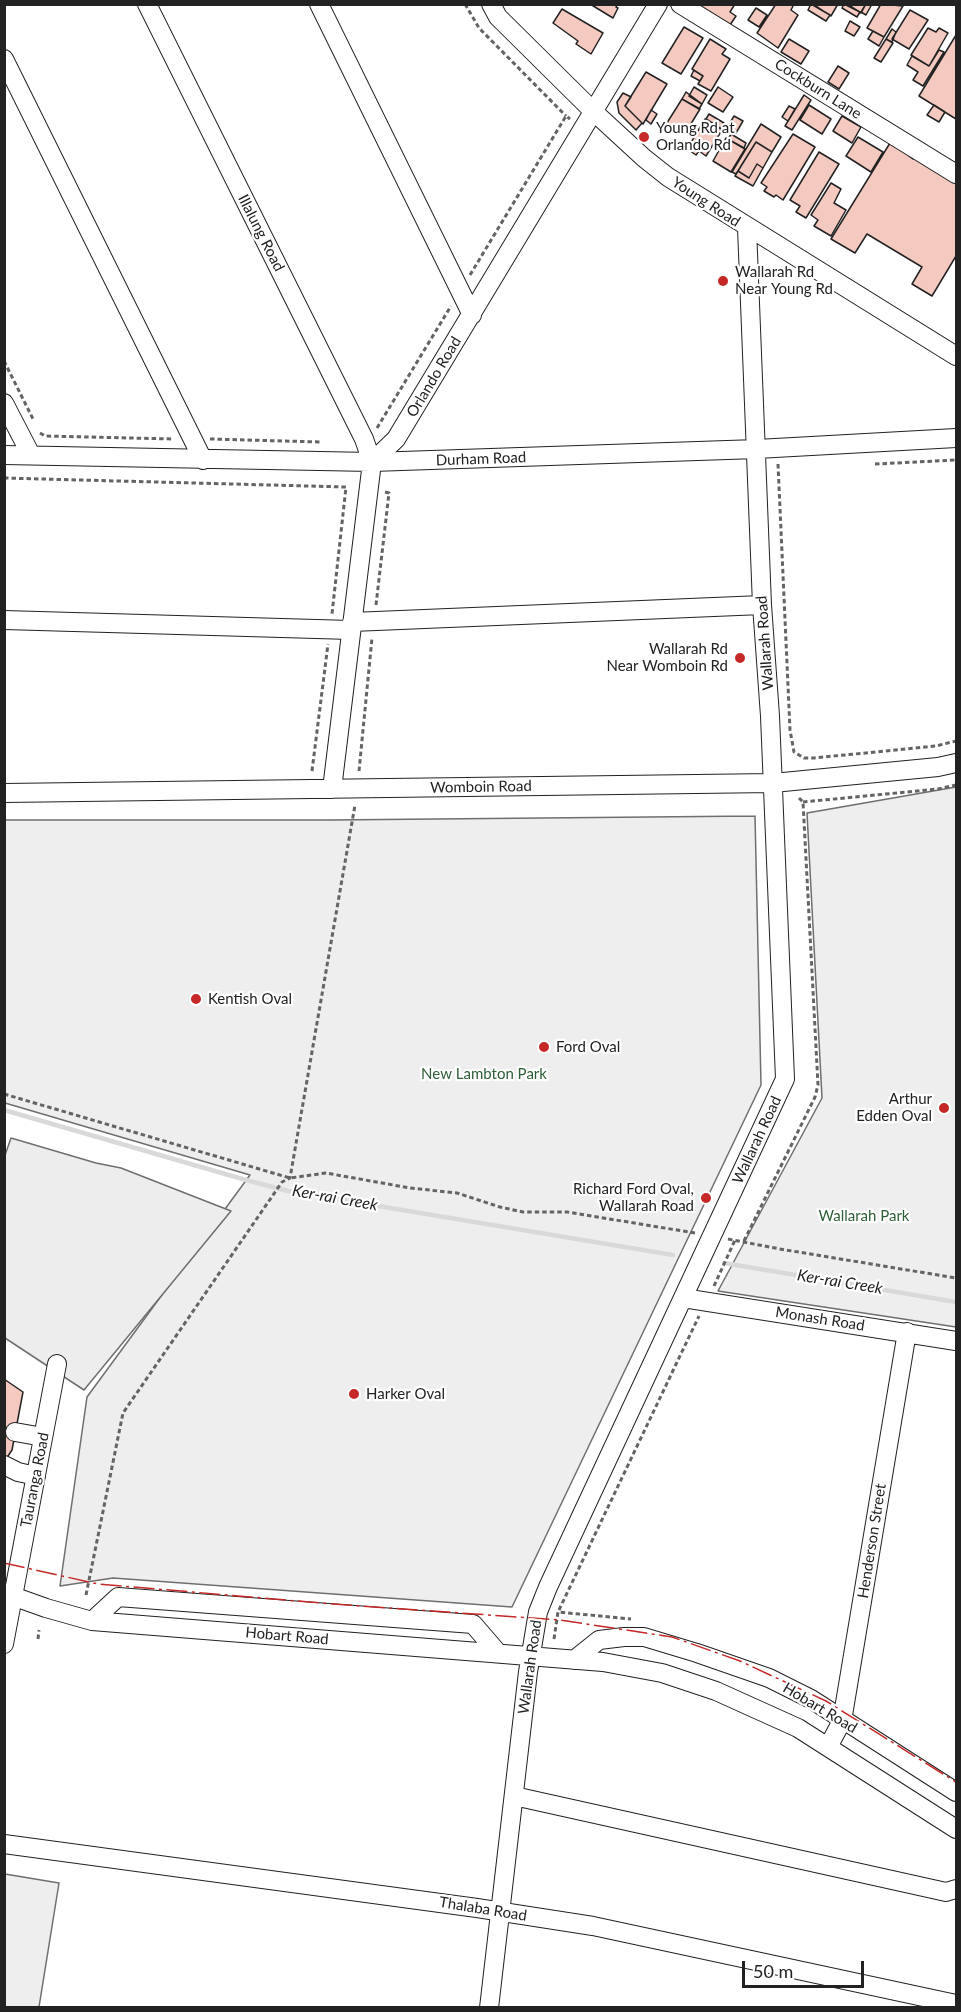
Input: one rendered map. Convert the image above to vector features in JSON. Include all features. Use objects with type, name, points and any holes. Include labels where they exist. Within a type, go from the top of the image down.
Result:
[{"type":"street","name":"Illalung Road","points":[[147,4],[364,439],[372,462]]},
{"type":"street","points":[[318,4],[472,315]]},
{"type":"street","name":"Young Road","points":[[491,4],[498,16],[593,111],[668,177],[957,356]]},
{"type":"street","name":"Orlando Road","points":[[372,462],[396,439],[658,4]]},
{"type":"street","name":"Cockburn Lane","points":[[680,4],[957,174]]},
{"type":"street","points":[[4,59],[203,460]]},
{"type":"street","name":"Wallarah Road","points":[[489,2007],[530,1656],[536,1621],[544,1596],[786,1079],[773,783],[762,605],[747,228]]},
{"type":"street","points":[[4,403],[31,455]]},
{"type":"street","name":"Durham Road","points":[[4,455],[372,462],[757,449],[957,438]]},
{"type":"street","points":[[332,789],[372,462]]},
{"type":"street","points":[[4,620],[330,629],[375,621],[762,605]]},
{"type":"street","name":"Womboin Road","points":[[4,793],[773,783],[938,767],[957,763]]},
{"type":"street","name":"Monash Road","points":[[683,1298],[957,1341]]},
{"type":"street","name":"Henderson Street","points":[[828,1747],[842,1720],[907,1332]]},
{"type":"street","name":"Tauranga Road","points":[[4,1644],[9,1595],[36,1476],[57,1364]]},
{"type":"street","points":[[15,1432],[43,1437]]},
{"type":"street","points":[[4,1465],[18,1472],[36,1476]]},
{"type":"street","name":"Hobart Road","points":[[9,1595],[92,1621],[635,1666],[707,1687],[768,1713],[828,1747],[957,1829]]},
{"type":"street","points":[[92,1621],[118,1597],[450,1622],[473,1624],[498,1653]]},
{"type":"street","name":"Hobart Road","points":[[574,1660],[599,1640],[644,1637],[769,1678],[811,1699],[957,1792]]},
{"type":"street","points":[[514,1796],[946,1892],[957,1889]]},
{"type":"street","name":"Thalaba Road","points":[[4,1844],[500,1911],[593,1926],[957,2004]]},
{"type":"path","points":[[465,4],[479,28],[571,120]]},
{"type":"path","points":[[377,428],[566,116]]},
{"type":"path","points":[[4,361],[40,434],[45,436],[174,439]]},
{"type":"path","points":[[202,439],[329,443]]},
{"type":"path","points":[[875,464],[957,460]]},
{"type":"path","points":[[778,464],[790,730],[794,752],[804,758],[814,758],[936,746],[957,741]]},
{"type":"path","points":[[4,478],[328,486],[346,487],[346,490],[352,490]]},
{"type":"path","points":[[301,771],[313,771],[346,490]]},
{"type":"path","points":[[369,771],[358,771],[389,492],[384,492]]},
{"type":"path","points":[[799,798],[803,802],[938,789],[957,785]]},
{"type":"path","points":[[290,1178],[357,788]]},
{"type":"path","points":[[4,1094],[290,1178]]},
{"type":"path","points":[[86,1595],[123,1413],[282,1182],[290,1178],[327,1173],[411,1188],[457,1193],[500,1208],[523,1212],[567,1212],[957,1278]]},
{"type":"path","points":[[713,1287],[735,1240]]},
{"type":"path","points":[[558,1612],[699,1316]]},
{"type":"path","points":[[38,1639],[39,1630]]},
{"type":"green space","name":"Wallarah Park","points":[[956,787],[956,1327],[718,1291],[822,1098],[807,813]]},
{"type":"green space","name":"New Lambton Park","points":[[755,816],[761,1085],[512,1607],[113,1578],[60,1586],[87,1397],[250,1175],[5,1103],[5,820]]},
{"type":"green space","points":[[5,1874],[59,1883],[39,2007],[5,2007]]},
{"type":"shaded area","points":[[11,1138],[121,1168],[231,1211],[84,1390],[5,1338],[4,1158]]},
{"type":"building","points":[[590,4],[617,4],[618,8],[613,18]]},
{"type":"building","points":[[701,4],[735,4],[730,12],[736,16],[730,25],[700,7]]},
{"type":"building","points":[[776,4],[794,4],[791,10],[798,15],[778,48],[757,33]]},
{"type":"building","points":[[811,4],[830,15],[826,21],[808,10]]},
{"type":"building","points":[[813,4],[838,4],[831,16]]},
{"type":"building","points":[[844,4],[860,12],[857,17],[842,8]]},
{"type":"building","points":[[847,4],[866,4],[861,13]]},
{"type":"building","points":[[866,4],[872,4],[866,15],[861,12]]},
{"type":"building","points":[[881,4],[903,6],[884,37],[867,28]]},
{"type":"building","points":[[756,8],[767,15],[759,27],[748,20]]},
{"type":"building","points":[[562,9],[603,33],[591,54],[576,44],[578,41],[553,23]]},
{"type":"building","points":[[910,10],[928,20],[909,49],[892,39]]},
{"type":"building","points":[[850,21],[860,27],[854,36],[845,31]]},
{"type":"building","points":[[684,27],[703,38],[681,74],[662,63]]},
{"type":"building","points":[[928,28],[936,32],[939,28],[948,33],[929,66],[911,55]]},
{"type":"building","points":[[892,29],[896,32],[892,42],[886,39]]},
{"type":"building","points":[[873,31],[884,37],[879,46],[868,39]]},
{"type":"building","points":[[956,35],[956,119],[919,96]]},
{"type":"building","points":[[710,39],[726,49],[722,54],[730,59],[711,91],[698,84],[703,76],[692,69]]},
{"type":"building","points":[[789,39],[809,51],[801,64],[781,52]]},
{"type":"building","points":[[886,39],[893,43],[881,62],[874,58]]},
{"type":"building","points":[[939,50],[944,52],[923,86],[913,80],[918,72],[907,65],[912,56],[929,66]]},
{"type":"building","points":[[838,66],[849,73],[839,89],[828,82]]},
{"type":"building","points":[[694,70],[703,76],[700,81],[691,76]]},
{"type":"building","points":[[646,72],[667,84],[643,124],[625,106]]},
{"type":"building","points":[[694,87],[707,95],[702,104],[689,96]]},
{"type":"building","points":[[718,87],[733,97],[723,112],[708,103]]},
{"type":"building","points":[[686,92],[702,104],[699,109],[682,99]]},
{"type":"building","points":[[623,93],[631,97],[625,106],[642,123],[636,130],[619,113],[617,102]]},
{"type":"building","points":[[804,95],[811,100],[792,130],[785,126]]},
{"type":"building","points":[[682,99],[700,109],[686,132],[678,128],[676,132],[665,126]]},
{"type":"building","points":[[809,105],[831,119],[822,134],[800,120]]},
{"type":"building","points":[[934,105],[945,112],[939,122],[927,115]]},
{"type":"building","points":[[789,106],[795,109],[788,121],[782,117]]},
{"type":"building","points":[[651,110],[657,114],[651,124],[646,120]]},
{"type":"building","points":[[709,114],[724,123],[720,128],[706,119]]},
{"type":"building","points":[[734,116],[743,121],[736,133],[727,128]]},
{"type":"building","points":[[842,116],[861,127],[852,143],[833,131]]},
{"type":"building","points":[[705,119],[722,130],[706,156],[699,151],[696,155],[687,149]]},
{"type":"building","points":[[761,124],[781,137],[772,152],[756,142],[736,174],[732,172]]},
{"type":"building","points":[[731,134],[746,143],[744,148],[728,139]]},
{"type":"building","points":[[793,134],[815,147],[783,200],[764,191],[767,187],[761,183]]},
{"type":"building","points":[[858,137],[883,152],[871,172],[846,156]]},
{"type":"building","points":[[726,138],[745,149],[731,172],[713,161]]},
{"type":"building","points":[[756,142],[772,152],[763,168],[757,164],[749,178],[738,171]]},
{"type":"building","points":[[890,143],[956,183],[956,256],[932,296],[912,284],[922,267],[867,234],[855,253],[831,239]]},
{"type":"building","points":[[819,152],[839,164],[806,218],[796,212],[800,206],[790,200]]},
{"type":"building","points":[[757,164],[763,168],[753,186],[735,176],[738,171],[749,178]]},
{"type":"building","points":[[831,183],[841,189],[834,203],[846,210],[831,236],[814,226],[818,220],[811,215]]},
{"type":"building","points":[[4,1379],[23,1392],[12,1450],[4,1462]]},
{"type":"waterway","name":"Ker-rai Creek","points":[[4,1110],[288,1191],[673,1255]]},
{"type":"waterway","name":"Ker-rai Creek","points":[[724,1263],[956,1302]]},
{"type":"power","points":[[4,1563],[98,1584],[560,1620],[672,1637],[740,1661],[826,1701],[956,1782]]},
{"type":"place","name":"Young Rd at Orlando Rd","points":[[644,137]]},
{"type":"place","name":"Wallarah Rd Near Young Rd","points":[[723,281]]},
{"type":"place","name":"Wallarah Rd Near Womboin Rd","points":[[740,658]]},
{"type":"place","name":"Kentish Oval","points":[[196,999]]},
{"type":"place","name":"Ford Oval","points":[[544,1047]]},
{"type":"place","name":"Arthur Edden Oval","points":[[944,1108]]},
{"type":"place","name":"Richard Ford Oval, Wallarah Road","points":[[706,1198]]},
{"type":"place","name":"Harker Oval","points":[[354,1394]]}]
